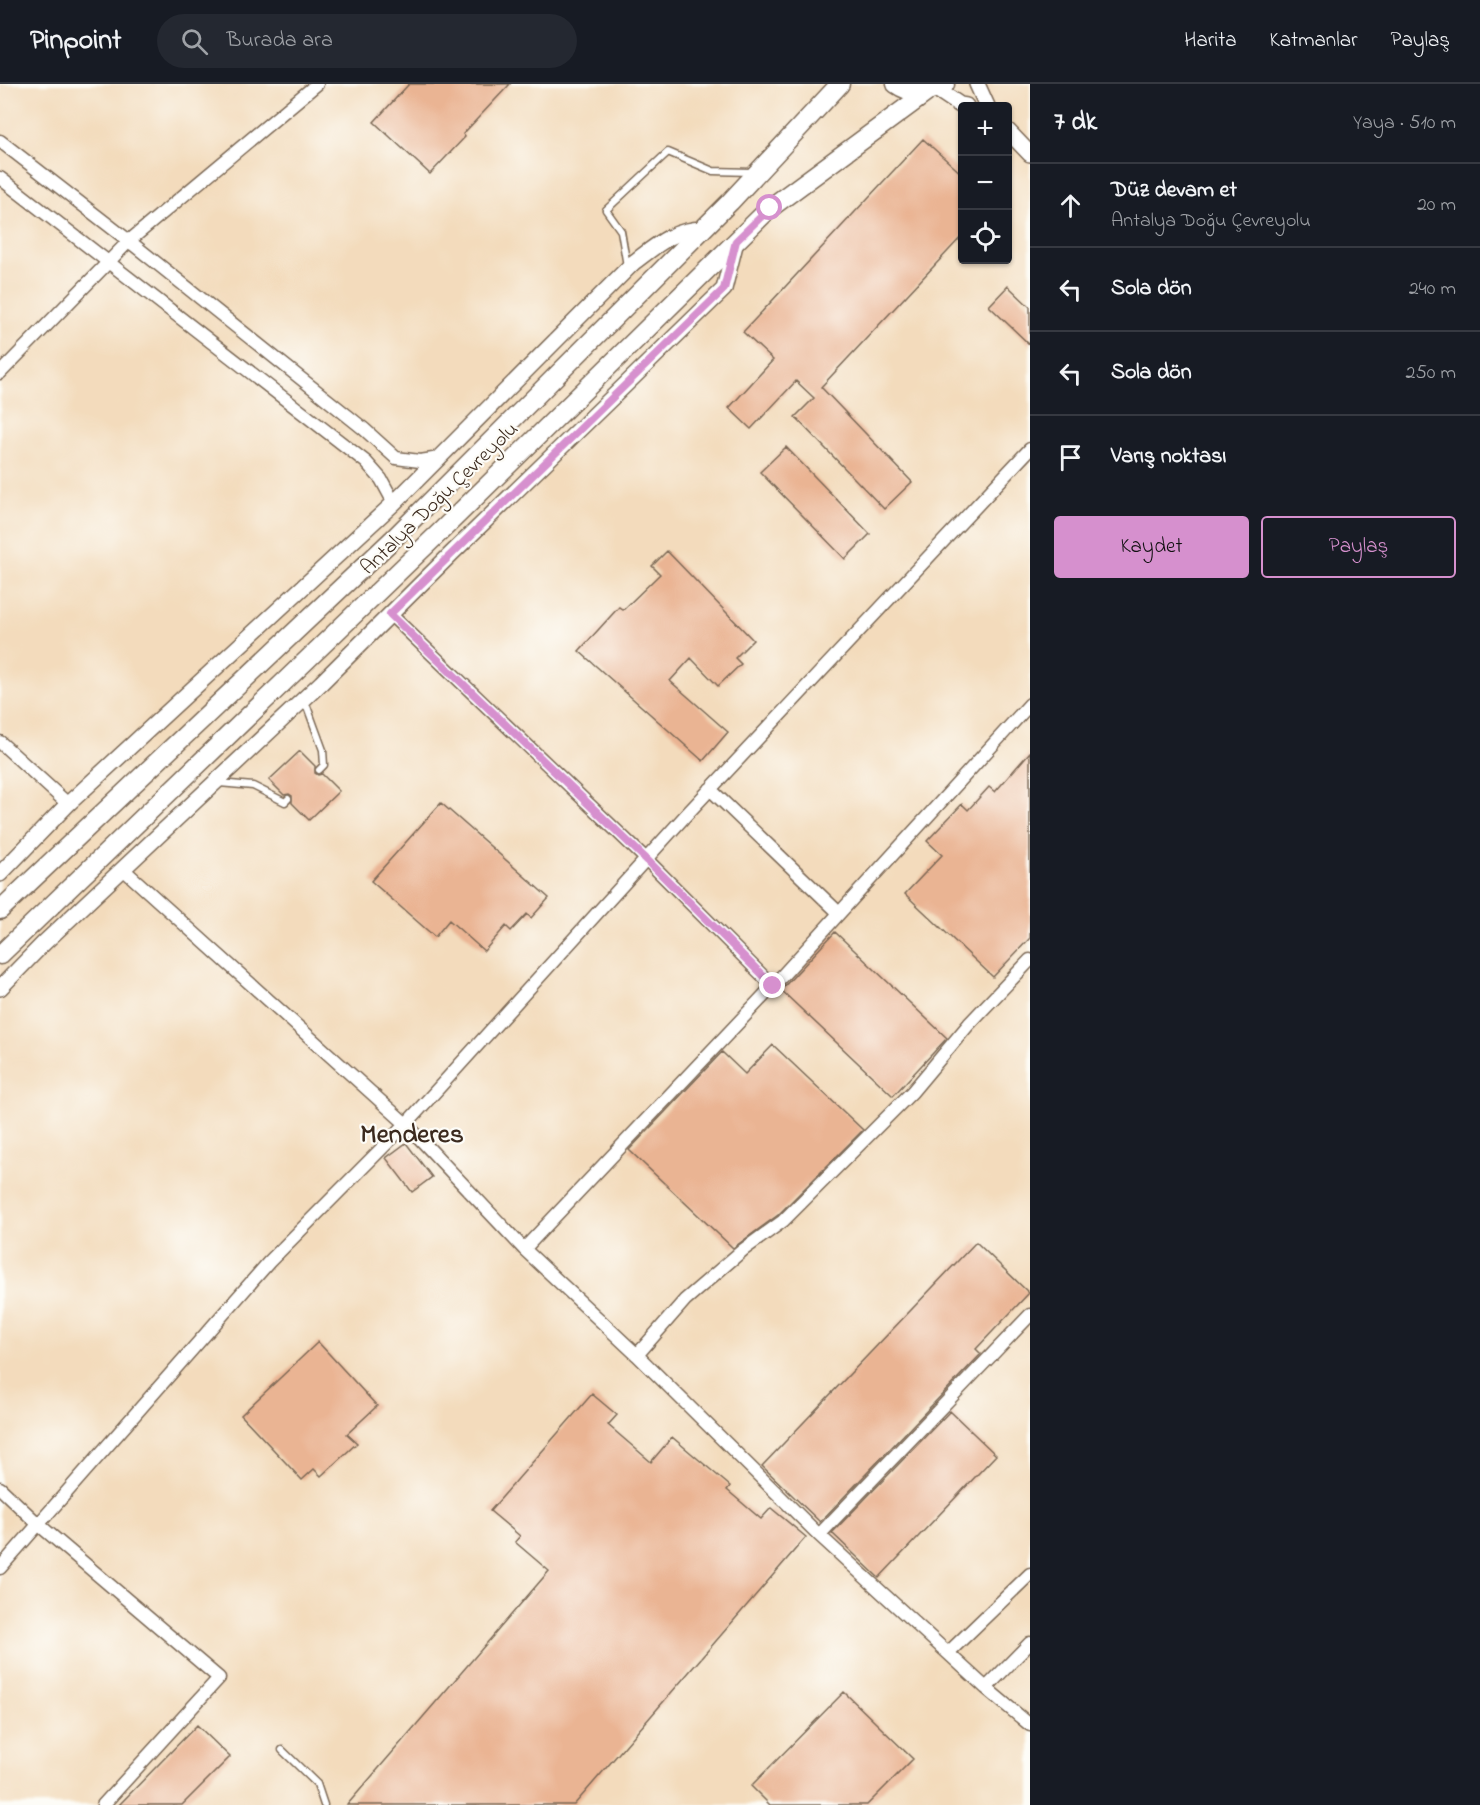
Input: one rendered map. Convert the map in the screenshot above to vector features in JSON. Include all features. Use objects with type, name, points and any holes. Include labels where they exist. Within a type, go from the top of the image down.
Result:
[{"type":"main road","name":"Antalya Doğu Çevreyolu","points":[[0,910],[392,540],[704,229],[840,84]]},
{"type":"main road","points":[[896,84],[913,91],[935,89]]},
{"type":"main road","name":"Antalya Doğu Çevreyolu","points":[[0,955],[441,531],[770,208],[935,89]]},
{"type":"street","points":[[0,372],[129,241],[317,84]]},
{"type":"street","points":[[977,84],[985,102]]},
{"type":"street","points":[[935,89],[958,104]]},
{"type":"street","points":[[1012,135],[1030,154]]},
{"type":"street","points":[[0,141],[364,429],[396,458],[420,461],[440,458]]},
{"type":"street","points":[[0,178],[366,462],[381,479],[394,503]]},
{"type":"street","points":[[0,874],[68,804],[394,503],[627,269],[668,237],[687,230],[704,229]]},
{"type":"street","points":[[0,988],[44,943],[305,699],[724,289],[736,241]]},
{"type":"street","points":[[0,1568],[269,1262],[406,1124],[710,789],[1030,449]]},
{"type":"street","points":[[390,614],[646,859],[773,986]]},
{"type":"street","points":[[524,1249],[773,986],[1030,704]]},
{"type":"street","points":[[0,741],[68,804]]},
{"type":"street","points":[[710,789],[839,913]]},
{"type":"street","points":[[123,869],[406,1124],[524,1249],[637,1355],[819,1535],[986,1688],[1030,1725]]},
{"type":"street","points":[[637,1355],[685,1300],[743,1250],[783,1221],[912,1092],[969,1024],[1030,960]]},
{"type":"street","points":[[819,1535],[1030,1315]]},
{"type":"street","points":[[0,1488],[38,1524],[219,1678],[103,1805]]},
{"type":"street","points":[[949,1652],[1030,1574]]},
{"type":"street","points":[[986,1688],[1030,1643]]},
{"type":"lane","points":[[627,269],[621,231],[606,210],[669,152],[713,171],[758,172]]},
{"type":"lane","points":[[305,699],[323,750],[324,765],[319,770]]},
{"type":"lane","points":[[215,782],[253,786],[285,802],[288,800]]},
{"type":"lane","points":[[282,1750],[316,1784],[324,1805]]},
{"type":"building","points":[[409,84],[510,84],[463,134],[465,137],[430,174],[374,122]]},
{"type":"building","points":[[923,139],[958,170],[958,240],[821,387],[912,482],[884,509],[795,417],[814,398],[796,381],[751,429],[729,408],[773,360],[743,332]]},
{"type":"building","points":[[1008,286],[1030,307],[1030,345],[989,306]]},
{"type":"building","points":[[786,447],[870,534],[845,559],[760,472]]},
{"type":"building","points":[[667,551],[753,640],[735,658],[741,664],[718,686],[691,658],[670,681],[728,732],[703,761],[579,651],[619,607],[623,610],[660,574],[652,566]]},
{"type":"building","points":[[300,751],[315,766],[315,773],[322,774],[339,791],[309,820],[292,803],[292,796],[284,795],[269,780]]},
{"type":"building","points":[[1030,752],[1030,938],[993,977],[905,894],[942,855],[927,841],[962,804],[968,810],[989,787],[995,792]]},
{"type":"building","points":[[441,803],[549,898],[531,918],[527,914],[511,931],[506,926],[484,951],[449,920],[435,937],[371,881]]},
{"type":"building","points":[[835,932],[947,1038],[893,1096],[781,990]]},
{"type":"building","points":[[773,1045],[863,1130],[778,1215],[733,1248],[629,1150],[722,1052],[745,1074]]},
{"type":"building","points":[[406,1143],[432,1177],[412,1192],[386,1158]]},
{"type":"building","points":[[976,1242],[1029,1293],[976,1349],[981,1354],[820,1522],[762,1466]]},
{"type":"building","points":[[318,1342],[377,1406],[347,1434],[357,1443],[321,1476],[314,1469],[302,1480],[241,1415]]},
{"type":"building","points":[[592,1394],[617,1415],[608,1425],[651,1462],[672,1437],[730,1486],[727,1490],[761,1519],[771,1508],[806,1537],[574,1805],[347,1805],[549,1571],[515,1542],[520,1536],[490,1511]]},
{"type":"building","points":[[950,1411],[996,1455],[879,1578],[832,1533]]},
{"type":"building","points":[[844,1692],[913,1759],[867,1805],[770,1805],[751,1786]]},
{"type":"building","points":[[197,1725],[230,1757],[182,1805],[119,1805]]},
{"type":"district","name":"Menderes","points":[[412,1135]]},
{"type":"route","points":[[770,208],[736,241],[724,289],[390,614],[646,859],[773,986]]}]
